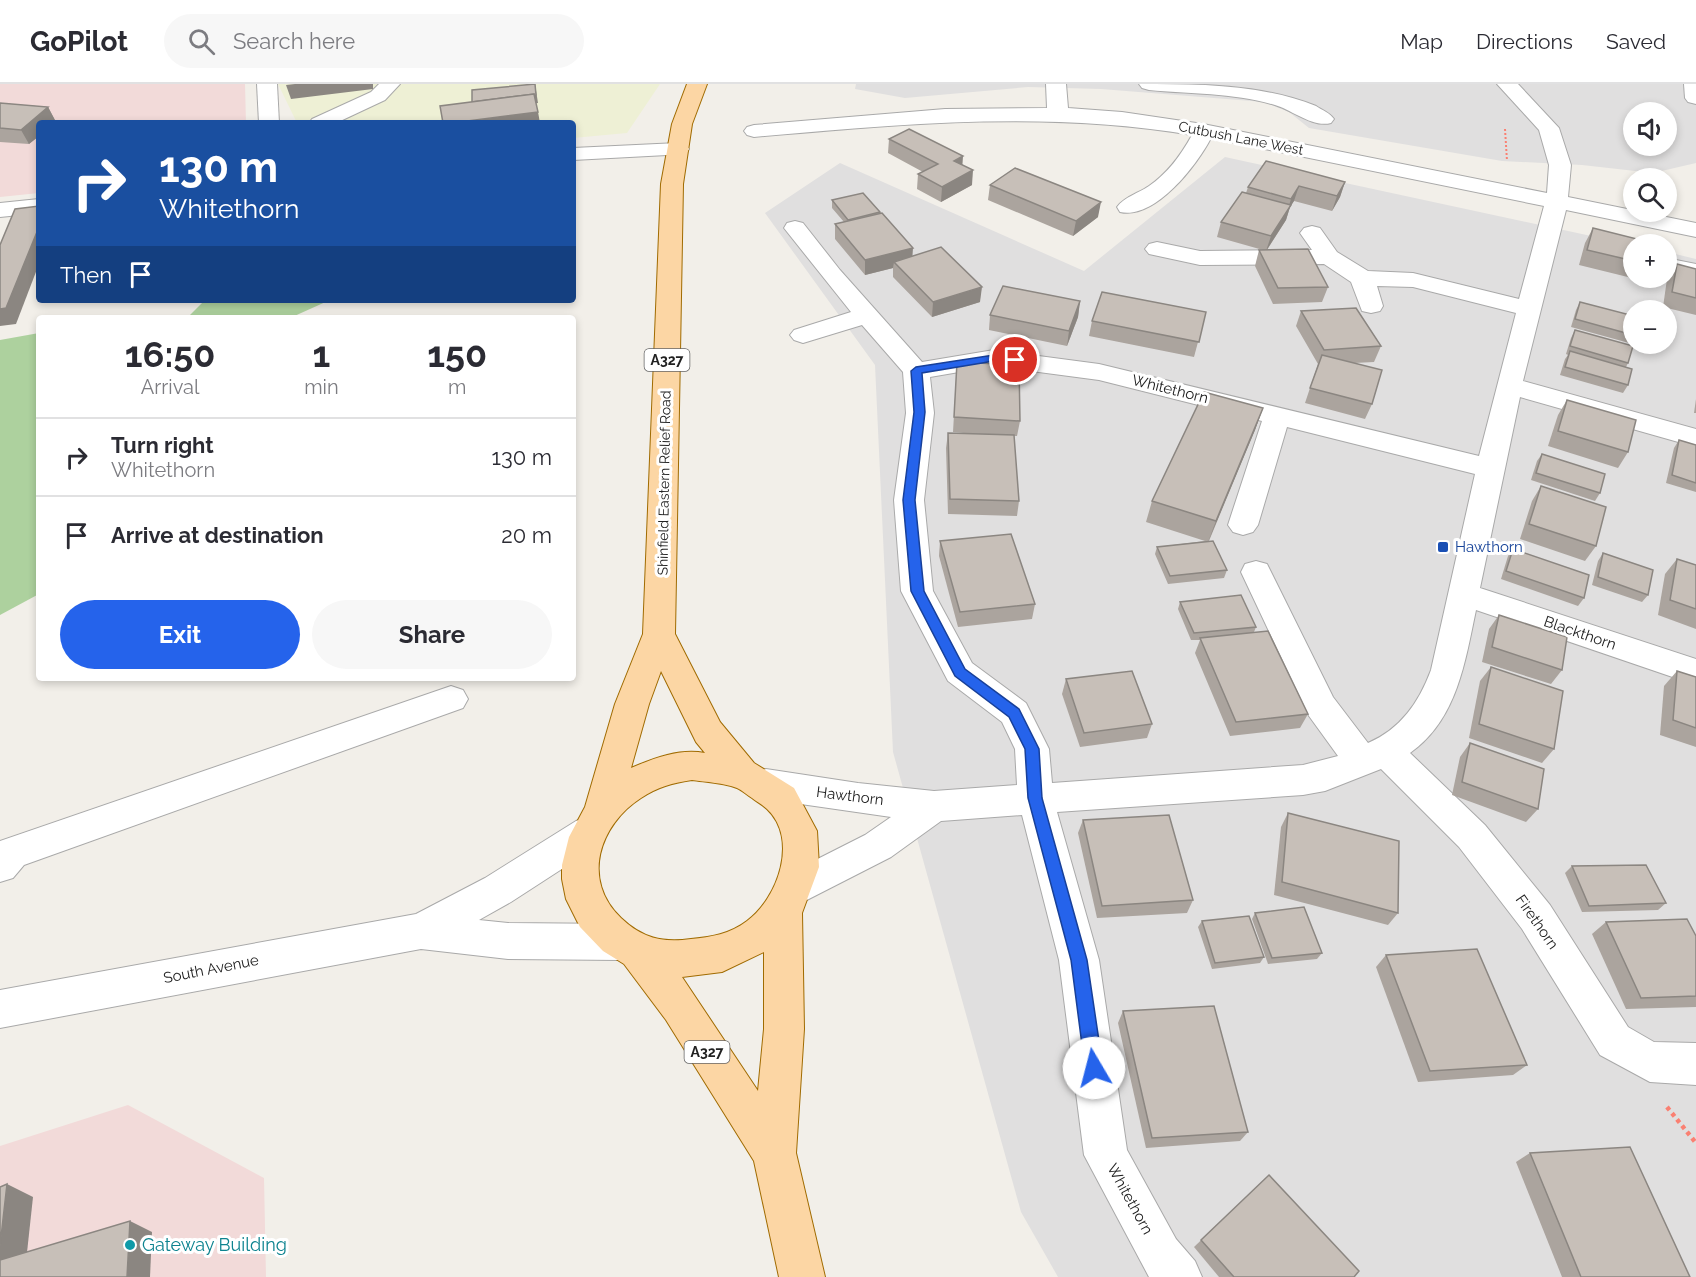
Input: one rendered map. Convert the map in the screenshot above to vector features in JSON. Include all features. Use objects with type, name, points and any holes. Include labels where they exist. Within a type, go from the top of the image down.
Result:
[{"type":"main road","name":"Shinfield Eastern Relief Road","points":[[595,821],[632,704],[659,633],[672,184],[690,98],[697,84]]},
{"type":"main road","name":"Shinfield Eastern Relief Road","points":[[659,633],[708,732],[754,778]]},
{"type":"main road","points":[[700,765],[717,766],[754,778],[787,805],[800,830],[803,859],[790,900],[761,934],[734,951],[701,960],[669,960],[629,947],[596,920],[582,892],[580,862],[595,821],[619,793],[642,779],[666,769],[700,765]]},
{"type":"main road","name":"A327","points":[[790,900],[784,1029],[774,1153],[802,1277]]},
{"type":"main road","name":"A327","points":[[629,947],[680,1006],[774,1153]]},
{"type":"street","points":[[267,84],[269,120]]},
{"type":"street","points":[[326,120],[378,96],[390,84]]},
{"type":"street","points":[[1056,84],[1058,114]]},
{"type":"street","points":[[1149,84],[1243,91],[1278,98],[1305,107],[1324,119]]},
{"type":"street","name":"Hawthorn","points":[[754,778],[858,798],[934,806],[1303,780],[1325,776],[1374,757],[1408,736],[1424,720],[1437,698],[1447,670],[1489,468],[1557,201],[1560,165],[1549,128],[1520,95],[1507,84]]},
{"type":"street","name":"Cutbush Lane West","points":[[754,131],[778,120],[936,116],[1058,114],[1159,123],[1505,190],[1696,230]]},
{"type":"street","points":[[1128,207],[1159,191],[1181,170],[1188,163],[1205,131]]},
{"type":"street","points":[[576,154],[678,149]]},
{"type":"street","points":[[0,210],[36,206]]},
{"type":"street","points":[[795,228],[832,275],[916,371]]},
{"type":"street","points":[[1312,233],[1329,257],[1362,278],[1413,280],[1530,309]]},
{"type":"street","points":[[1157,249],[1200,258],[1329,257]]},
{"type":"street","points":[[1677,267],[1696,271]]},
{"type":"street","points":[[1362,278],[1371,306]]},
{"type":"street","points":[[804,335],[868,315]]},
{"type":"street","name":"Whitethorn","points":[[1179,1277],[1160,1255],[1106,1155],[1079,960],[1035,798],[1032,749],[1014,713],[960,672],[917,591],[909,500],[920,412],[916,371],[994,358],[1099,372],[1489,468]]},
{"type":"street","points":[[1510,386],[1696,438]]},
{"type":"street","points":[[1243,525],[1277,415]]},
{"type":"street","name":"Firethorn","points":[[1256,572],[1321,706],[1374,757],[1473,836],[1536,917],[1614,1041],[1650,1062],[1696,1064]]},
{"type":"street","name":"Blackthorn","points":[[1464,594],[1696,672]]},
{"type":"street","points":[[0,866],[11,853],[452,699]]},
{"type":"street","points":[[790,900],[878,846],[934,806]]},
{"type":"street","name":"South Avenue","points":[[421,931],[498,890],[595,821]]},
{"type":"street","name":"South Avenue","points":[[0,1009],[421,931],[508,941],[629,947]]},
{"type":"path","points":[[1504,120],[1508,149],[1505,190]]},
{"type":"shaded area","points":[[0,84],[245,84],[246,120],[36,120],[36,193],[0,197]]},
{"type":"shaded area","points":[[856,84],[1696,84],[1696,163],[1674,168],[1623,170],[1502,161],[1309,128],[1289,112],[1264,102],[1101,89],[1028,87],[905,98],[855,89]]},
{"type":"shaded area","points":[[1225,157],[1623,243],[1623,288],[1677,288],[1677,254],[1696,259],[1696,1277],[1058,1277],[1021,1212],[893,752],[875,365],[765,213],[840,163],[1084,271]]},
{"type":"shaded area","points":[[128,1105],[264,1178],[266,1277],[0,1277],[0,1146]]},
{"type":"green space","points":[[278,84],[660,84],[627,133],[576,138],[576,120],[296,120]]},
{"type":"green space","points":[[202,303],[323,303],[297,315],[190,315]]},
{"type":"green space","points":[[36,334],[36,596],[0,615],[0,340]]},
{"type":"building","points":[[535,84],[536,95],[534,96],[534,94],[472,102],[472,90]]},
{"type":"building","points":[[534,94],[538,112],[475,120],[442,120],[440,106]]},
{"type":"building","points":[[0,103],[48,107],[21,130],[0,128]]},
{"type":"building","points":[[909,129],[963,156],[954,161],[973,170],[942,187],[918,174],[938,164],[889,139]]},
{"type":"building","points":[[1266,161],[1345,182],[1337,196],[1299,186],[1291,199],[1248,187]]},
{"type":"building","points":[[1015,168],[1101,202],[1076,221],[990,185]]},
{"type":"building","points":[[1242,192],[1291,205],[1271,236],[1221,222]]},
{"type":"building","points":[[863,193],[880,212],[848,220],[832,200]]},
{"type":"building","points":[[36,206],[36,234],[6,308],[0,309],[0,245],[15,209]]},
{"type":"building","points":[[882,213],[913,248],[865,260],[835,224]]},
{"type":"building","points":[[1593,228],[1623,236],[1623,258],[1587,250]]},
{"type":"building","points":[[941,247],[982,287],[933,302],[894,262]]},
{"type":"building","points":[[1308,249],[1328,287],[1278,288],[1259,250]]},
{"type":"building","points":[[1677,264],[1696,269],[1696,298],[1672,292],[1673,288],[1677,288]]},
{"type":"building","points":[[1003,286],[1080,301],[1069,331],[990,315]]},
{"type":"building","points":[[1102,292],[1206,312],[1199,342],[1092,321]]},
{"type":"building","points":[[1580,302],[1623,313],[1623,332],[1575,319]]},
{"type":"building","points":[[1356,308],[1381,346],[1324,350],[1301,311]]},
{"type":"building","points":[[1575,330],[1623,343],[1623,354],[1631,354],[1628,363],[1570,346]]},
{"type":"building","points":[[1570,351],[1632,369],[1628,385],[1565,367]]},
{"type":"building","points":[[1322,355],[1382,370],[1372,404],[1310,388]]},
{"type":"building","points":[[957,362],[1019,365],[1020,421],[954,417]]},
{"type":"building","points":[[1204,392],[1263,408],[1216,521],[1152,501]]},
{"type":"building","points":[[1567,400],[1636,420],[1628,452],[1558,431]]},
{"type":"building","points":[[948,433],[1014,435],[1019,501],[950,499]]},
{"type":"building","points":[[1679,440],[1696,445],[1696,483],[1672,475]]},
{"type":"building","points":[[1542,454],[1605,474],[1600,493],[1536,473]]},
{"type":"building","points":[[1541,486],[1606,507],[1596,546],[1529,524]]},
{"type":"building","points":[[1011,534],[1035,604],[960,612],[940,541]]},
{"type":"building","points":[[1213,541],[1227,570],[1170,576],[1157,547]]},
{"type":"building","points":[[1513,549],[1589,575],[1584,598],[1506,571]]},
{"type":"building","points":[[1603,553],[1653,570],[1648,595],[1598,577]]},
{"type":"building","points":[[1677,559],[1696,565],[1696,609],[1670,600]]},
{"type":"building","points":[[1241,595],[1256,627],[1194,633],[1180,602]]},
{"type":"building","points":[[1499,615],[1567,637],[1562,670],[1492,647]]},
{"type":"building","points":[[1268,631],[1308,714],[1236,722],[1200,638]]},
{"type":"building","points":[[1491,667],[1563,691],[1554,749],[1479,724]]},
{"type":"building","points":[[1132,671],[1152,724],[1084,733],[1066,679]]},
{"type":"building","points":[[1677,671],[1696,677],[1696,728],[1673,720]]},
{"type":"building","points":[[1470,743],[1544,769],[1538,809],[1462,782]]},
{"type":"building","points":[[1288,813],[1399,841],[1398,913],[1282,882]]},
{"type":"building","points":[[1169,815],[1193,900],[1102,906],[1083,820]]},
{"type":"building","points":[[1646,865],[1666,903],[1589,906],[1572,866]]},
{"type":"building","points":[[1304,907],[1322,953],[1272,958],[1255,913]]},
{"type":"building","points":[[1249,916],[1264,957],[1215,963],[1202,921]]},
{"type":"building","points":[[1687,919],[1696,936],[1696,996],[1641,998],[1606,922]]},
{"type":"building","points":[[1477,949],[1527,1065],[1430,1071],[1386,955]]},
{"type":"building","points":[[1214,1006],[1248,1132],[1152,1138],[1123,1011]]},
{"type":"building","points":[[1630,1147],[1690,1277],[1581,1277],[1530,1153]]},
{"type":"building","points":[[1269,1175],[1359,1271],[1354,1277],[1234,1277],[1201,1240]]},
{"type":"building","points":[[7,1184],[0,1246],[0,1187]]},
{"type":"building","points":[[130,1221],[127,1277],[0,1277],[0,1260]]},
{"type":"place","name":"Hawthorn","points":[[1443,547]]},
{"type":"place","name":"Gateway Building","points":[[130,1245]]},
{"type":"route","points":[[1015,360],[994,358],[916,371],[920,412],[909,500],[917,591],[960,672],[1014,713],[1032,749],[1035,798],[1079,960],[1094,1068]]}]
